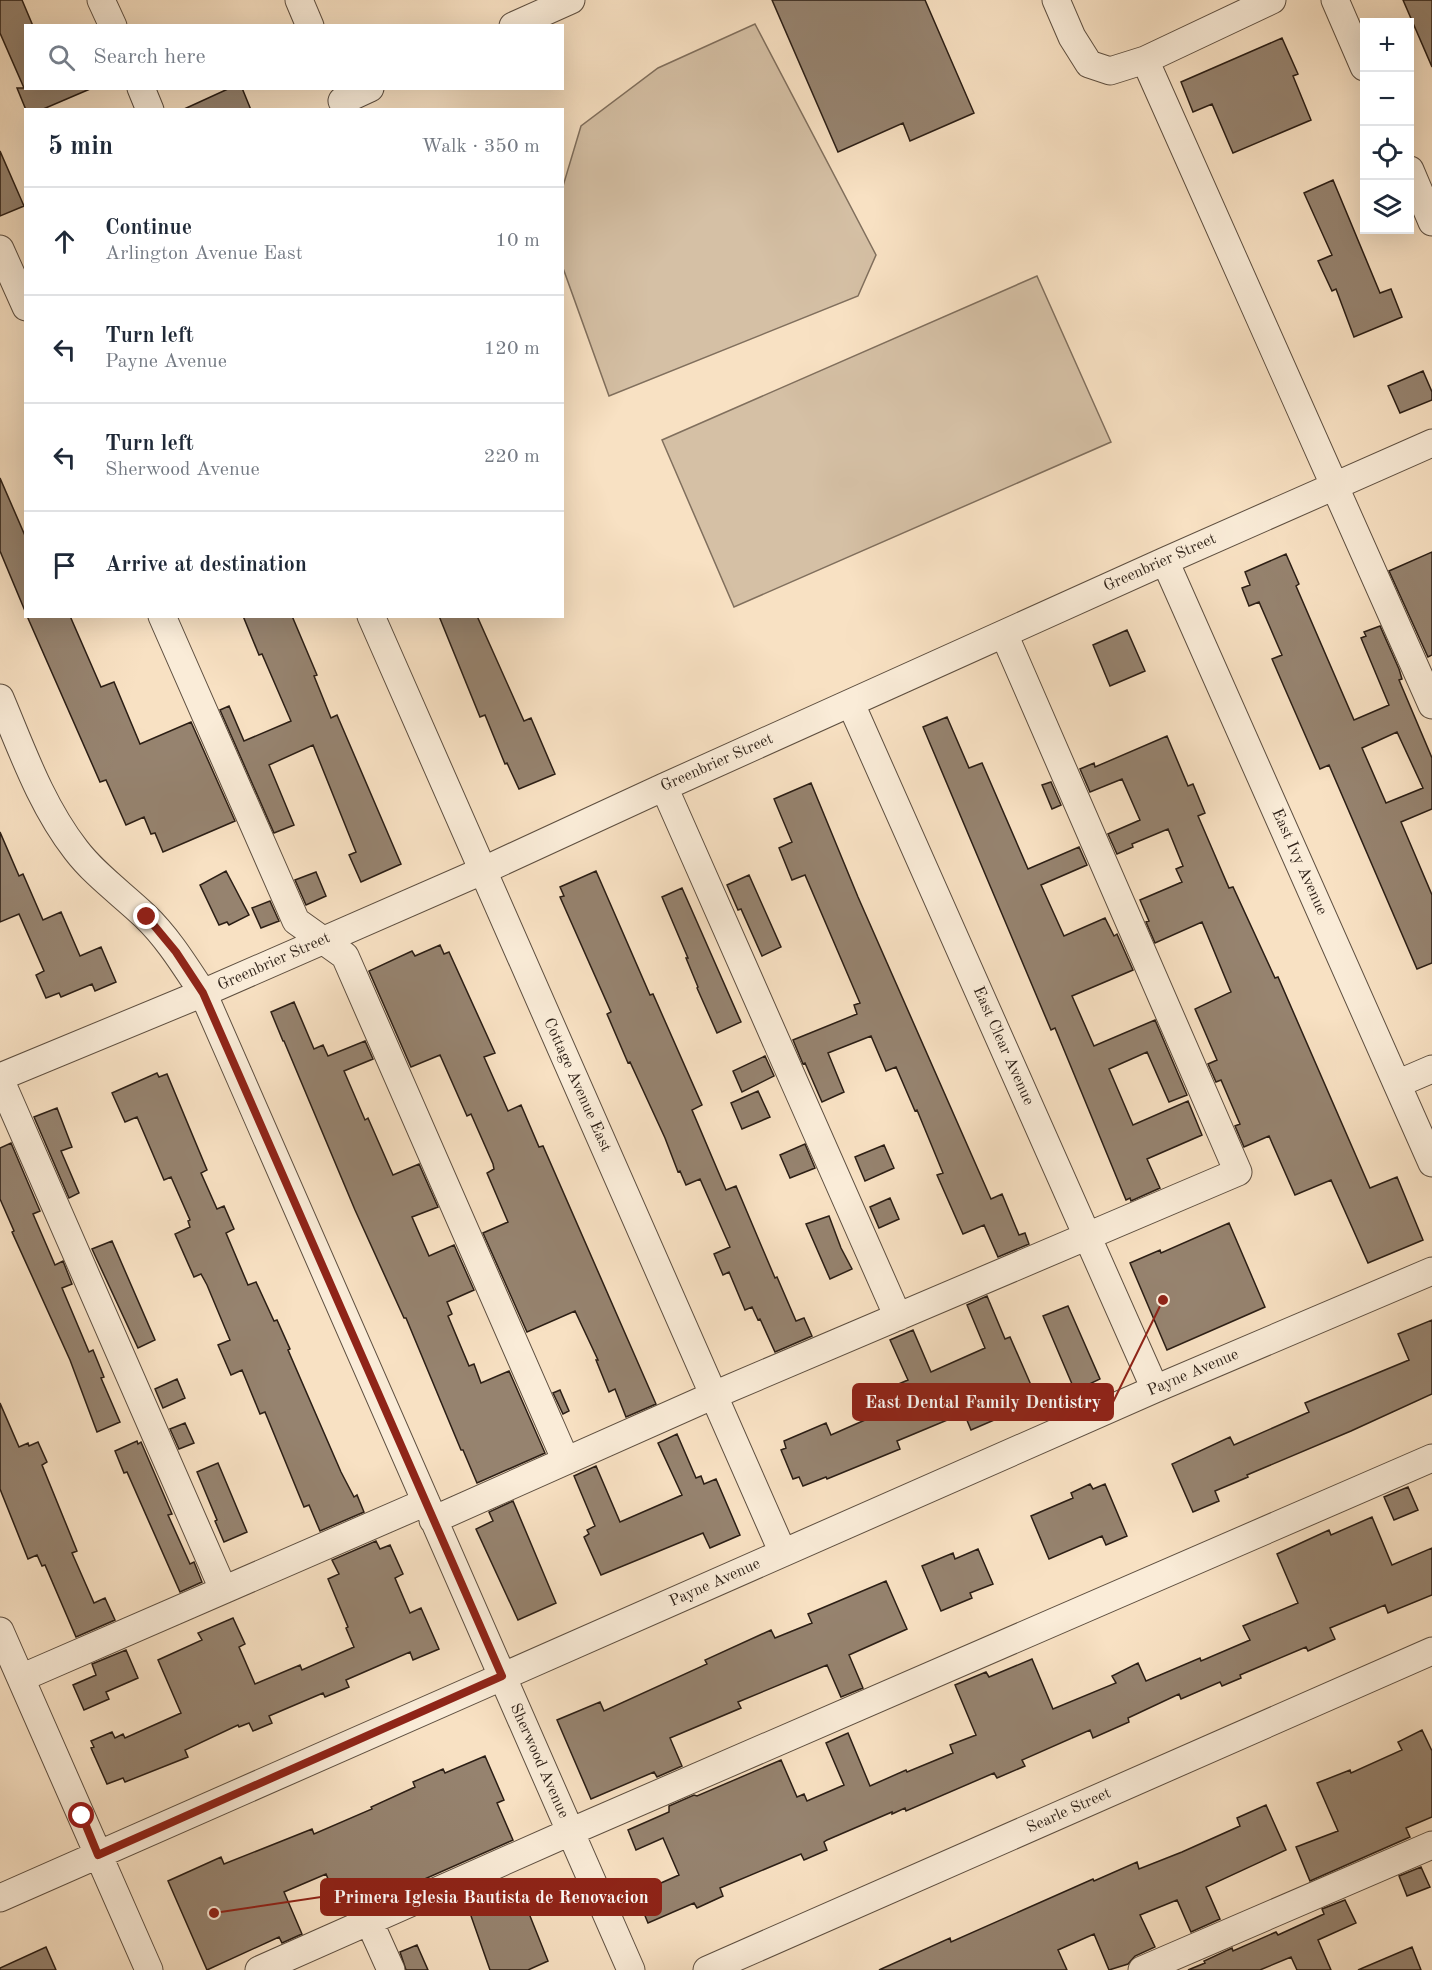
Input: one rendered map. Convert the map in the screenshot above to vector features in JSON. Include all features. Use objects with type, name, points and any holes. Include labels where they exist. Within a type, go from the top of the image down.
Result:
[{"type":"street","points":[[101,0],[112,24]]},
{"type":"street","points":[[299,0],[309,24]]},
{"type":"street","points":[[517,24],[571,0]]},
{"type":"street","points":[[1056,0],[1072,38],[1089,64],[1110,71],[1145,60],[1272,0]]},
{"type":"street","points":[[1335,0],[1360,56]]},
{"type":"street","points":[[1145,60],[1432,705]]},
{"type":"street","points":[[142,90],[149,108]]},
{"type":"street","points":[[341,100],[365,90]]},
{"type":"street","points":[[1414,180],[1432,222]]},
{"type":"street","points":[[8,255],[24,301]]},
{"type":"street","name":"Greenbrier Street","points":[[0,1078],[203,993],[482,871],[1165,561],[1432,443]]},
{"type":"street","name":"East Ivy Avenue","points":[[1165,561],[1432,1163]]},
{"type":"street","points":[[163,618],[296,921],[345,956],[566,1461]]},
{"type":"street","name":"Cottage Avenue East","points":[[372,618],[783,1553]]},
{"type":"street","points":[[21,1678],[223,1589],[566,1461],[714,1395],[1238,1172],[1004,634]]},
{"type":"street","name":"Sherwood Avenue","points":[[0,698],[45,802],[56,821],[77,851],[154,926],[176,952],[203,993],[631,1970]]},
{"type":"street","name":"East Clear Avenue","points":[[851,704],[1155,1389]]},
{"type":"street","points":[[664,787],[898,1317]]},
{"type":"street","points":[[1397,1084],[1432,1069]]},
{"type":"street","points":[[0,1078],[223,1589]]},
{"type":"street","name":"Payne Avenue","points":[[0,1898],[1155,1389],[1432,1271]]},
{"type":"street","points":[[259,1970],[570,1832],[1432,1458]]},
{"type":"street","points":[[0,1631],[150,1970]]},
{"type":"street","name":"Searle Street","points":[[707,1970],[1432,1651]]},
{"type":"street","points":[[1142,1970],[1432,1845]]},
{"type":"street","points":[[369,1921],[391,1970]]},
{"type":"shaded area","points":[[755,24],[876,255],[858,296],[609,396],[564,271],[564,183],[581,126],[658,68]]},
{"type":"shaded area","points":[[1037,276],[1111,442],[734,607],[662,440]]},
{"type":"building","points":[[0,0],[22,0],[32,24],[24,24],[24,88],[0,33]]},
{"type":"building","points":[[772,0],[925,0],[974,113],[910,141],[903,123],[838,152]]},
{"type":"building","points":[[1403,0],[1432,0],[1432,67],[1414,25],[1414,18],[1411,18]]},
{"type":"building","points":[[1282,38],[1298,74],[1293,76],[1311,120],[1233,153],[1212,104],[1193,112],[1181,82]]},
{"type":"building","points":[[17,88],[24,88],[24,90],[88,90],[46,108],[25,108]]},
{"type":"building","points":[[226,90],[243,90],[250,108],[186,108]]},
{"type":"building","points":[[0,151],[24,206],[0,216]]},
{"type":"building","points":[[1333,180],[1380,293],[1391,289],[1402,317],[1354,337],[1336,289],[1332,291],[1318,261],[1332,255],[1304,193]]},
{"type":"building","points":[[1423,371],[1432,392],[1432,400],[1400,413],[1388,386]]},
{"type":"building","points":[[0,478],[24,533],[24,609],[0,551]]},
{"type":"building","points":[[1432,552],[1432,655],[1428,657],[1389,571]]},
{"type":"building","points":[[1286,554],[1299,584],[1296,586],[1354,720],[1389,705],[1361,638],[1366,636],[1364,632],[1380,626],[1399,669],[1402,679],[1399,680],[1432,758],[1432,809],[1401,822],[1432,895],[1432,963],[1417,969],[1329,765],[1320,769],[1272,659],[1282,655],[1259,602],[1249,606],[1242,588],[1250,585],[1245,572]],"holes":[[[1397,732],[1423,788],[1386,803],[1362,748]]]},
{"type":"building","points":[[28,618],[71,618],[101,687],[114,682],[140,744],[191,722],[235,821],[163,852],[155,833],[151,834],[144,817],[126,825],[106,780],[100,782]]},
{"type":"building","points":[[244,618],[293,618],[317,675],[314,676],[331,718],[337,715],[401,864],[361,882],[349,855],[356,852],[313,745],[269,765],[294,825],[274,833],[220,710],[229,706],[244,741],[291,721],[262,654],[259,655]]},
{"type":"building","points":[[440,618],[478,618],[524,721],[531,718],[555,774],[519,789],[507,763],[505,764],[485,715],[480,717]]},
{"type":"building","points":[[1127,630],[1145,671],[1110,686],[1093,645]]},
{"type":"building","points":[[947,717],[969,768],[982,763],[1028,869],[1079,847],[1087,865],[1041,885],[1064,936],[1105,918],[1114,936],[1117,934],[1133,970],[1072,996],[1094,1046],[1155,1020],[1187,1095],[1169,1102],[1147,1052],[1109,1069],[1133,1125],[1188,1101],[1202,1135],[1147,1159],[1160,1188],[1131,1201],[1130,1198],[1126,1200],[1055,1028],[1051,1030],[923,727]]},
{"type":"building","points":[[1167,736],[1188,786],[1193,784],[1205,813],[1198,816],[1229,888],[1233,887],[1275,978],[1278,977],[1370,1188],[1397,1177],[1423,1240],[1368,1263],[1331,1180],[1295,1195],[1269,1136],[1244,1147],[1235,1126],[1240,1124],[1221,1080],[1216,1082],[1208,1064],[1217,1060],[1195,1009],[1231,992],[1202,922],[1155,943],[1140,900],[1182,882],[1176,869],[1183,866],[1168,829],[1132,844],[1133,847],[1117,854],[1108,834],[1140,820],[1122,779],[1090,792],[1080,769],[1094,763],[1095,767]]},
{"type":"building","points":[[1051,782],[1061,805],[1052,809],[1042,785]]},
{"type":"building","points":[[811,783],[858,897],[991,1199],[1002,1194],[1019,1235],[1025,1233],[1029,1244],[998,1257],[984,1225],[963,1234],[937,1175],[943,1173],[917,1110],[915,1111],[896,1067],[886,1071],[871,1036],[828,1053],[844,1092],[822,1102],[805,1063],[803,1064],[793,1040],[857,1014],[854,1005],[860,1003],[805,875],[792,880],[779,848],[792,842],[774,799]]},
{"type":"building","points":[[0,832],[19,876],[23,874],[43,920],[61,912],[80,956],[101,947],[116,982],[95,991],[92,984],[61,997],[59,993],[46,998],[36,975],[44,971],[19,914],[0,922]]},
{"type":"building","points":[[226,871],[249,915],[229,925],[227,922],[219,925],[200,885]]},
{"type":"building","points":[[596,871],[650,995],[653,994],[702,1105],[692,1110],[726,1190],[736,1186],[796,1321],[804,1318],[812,1336],[775,1352],[752,1307],[745,1310],[729,1272],[723,1275],[714,1254],[730,1247],[700,1179],[686,1185],[680,1171],[678,1172],[665,1138],[630,1062],[628,1063],[607,1014],[611,1012],[560,897],[564,896],[560,887]]},
{"type":"building","points":[[316,872],[326,896],[306,905],[295,880]]},
{"type":"building","points":[[749,875],[781,947],[762,956],[741,909],[738,910],[727,885]]},
{"type":"building","points":[[682,888],[741,1022],[717,1033],[662,897]]},
{"type":"building","points":[[270,901],[279,921],[261,928],[252,908]]},
{"type":"building","points":[[440,945],[444,954],[449,952],[495,1053],[484,1057],[508,1111],[521,1105],[539,1147],[543,1146],[656,1404],[626,1417],[615,1389],[609,1392],[596,1360],[598,1360],[575,1311],[527,1332],[483,1233],[508,1222],[487,1173],[494,1169],[493,1164],[471,1114],[467,1116],[440,1055],[411,1067],[369,971],[412,951],[415,956]]},
{"type":"building","points":[[294,1002],[314,1049],[323,1045],[328,1056],[365,1041],[373,1059],[344,1071],[365,1120],[368,1118],[393,1175],[419,1164],[438,1207],[412,1217],[429,1256],[454,1245],[474,1290],[447,1302],[452,1314],[448,1316],[469,1366],[474,1364],[481,1383],[509,1371],[545,1453],[477,1483],[406,1318],[404,1318],[355,1210],[271,1012]]},
{"type":"building","points":[[765,1056],[774,1076],[742,1092],[733,1071]]},
{"type":"building","points":[[157,1073],[159,1077],[167,1074],[207,1170],[201,1173],[217,1209],[224,1206],[234,1229],[226,1233],[248,1285],[256,1282],[274,1321],[277,1320],[341,1472],[354,1497],[357,1495],[364,1512],[320,1531],[309,1505],[304,1507],[265,1412],[260,1414],[242,1370],[231,1375],[218,1345],[230,1340],[207,1285],[201,1274],[194,1277],[175,1234],[190,1227],[188,1221],[190,1220],[171,1177],[164,1180],[137,1117],[125,1122],[112,1093]]},
{"type":"building","points":[[758,1091],[770,1117],[742,1129],[731,1103]]},
{"type":"building","points":[[57,1108],[72,1147],[61,1151],[79,1193],[69,1198],[34,1117]]},
{"type":"building","points":[[11,1143],[40,1211],[33,1214],[55,1265],[63,1261],[72,1284],[62,1288],[89,1352],[93,1350],[104,1377],[101,1378],[120,1422],[97,1432],[70,1360],[12,1232],[14,1231],[0,1199],[0,1148]]},
{"type":"building","points":[[805,1144],[815,1168],[790,1178],[780,1155]]},
{"type":"building","points":[[884,1145],[894,1168],[865,1181],[855,1157]]},
{"type":"building","points":[[890,1198],[899,1219],[879,1228],[870,1207]]},
{"type":"building","points":[[829,1216],[852,1269],[830,1279],[806,1224]]},
{"type":"building","points":[[1229,1223],[1265,1307],[1167,1350],[1130,1263],[1160,1250],[1161,1253]]},
{"type":"building","points":[[112,1241],[155,1340],[138,1348],[92,1249]]},
{"type":"building","points":[[987,1296],[1005,1339],[1010,1337],[1031,1385],[1001,1398],[1008,1414],[971,1430],[964,1413],[897,1441],[900,1449],[827,1479],[826,1477],[803,1486],[799,1477],[793,1479],[781,1450],[786,1448],[784,1441],[826,1423],[831,1435],[865,1420],[861,1410],[886,1399],[882,1391],[908,1380],[890,1340],[913,1330],[931,1372],[985,1348],[967,1305]]},
{"type":"building","points":[[1068,1306],[1100,1379],[1075,1391],[1043,1316]]},
{"type":"building","points":[[1432,1320],[1432,1394],[1247,1475],[1248,1477],[1215,1491],[1219,1501],[1193,1512],[1172,1464],[1230,1437],[1234,1445],[1309,1412],[1305,1403],[1409,1360],[1398,1334]]},
{"type":"building","points":[[177,1379],[185,1398],[163,1408],[155,1389]]},
{"type":"building","points":[[560,1390],[569,1411],[563,1414],[553,1393]]},
{"type":"building","points":[[0,1403],[19,1447],[38,1442],[47,1462],[42,1465],[77,1551],[72,1553],[94,1603],[105,1598],[115,1620],[76,1637],[45,1565],[42,1566],[37,1555],[28,1559],[0,1489]]},
{"type":"building","points":[[185,1423],[194,1443],[179,1449],[170,1429]]},
{"type":"building","points":[[677,1434],[696,1478],[701,1476],[704,1484],[716,1479],[740,1535],[710,1548],[703,1533],[601,1575],[584,1537],[589,1534],[587,1530],[595,1526],[574,1476],[596,1466],[620,1522],[682,1495],[658,1443]]},
{"type":"building","points":[[137,1441],[138,1444],[141,1442],[172,1514],[168,1515],[190,1564],[194,1562],[202,1582],[180,1592],[127,1472],[124,1473],[115,1451]]},
{"type":"building","points":[[218,1463],[247,1532],[224,1542],[197,1472]]},
{"type":"building","points":[[1090,1484],[1093,1489],[1105,1484],[1127,1536],[1106,1545],[1102,1536],[1049,1559],[1031,1516],[1073,1498],[1071,1493]]},
{"type":"building","points":[[1408,1487],[1418,1510],[1394,1520],[1384,1497]]},
{"type":"building","points":[[513,1501],[556,1603],[518,1620],[476,1529],[493,1521],[489,1512]]},
{"type":"building","points":[[1372,1517],[1392,1565],[1432,1548],[1432,1595],[1388,1613],[1385,1605],[1330,1628],[1335,1639],[1308,1651],[1306,1647],[1240,1675],[1241,1678],[1222,1686],[1220,1682],[1181,1699],[1179,1694],[1128,1718],[1129,1722],[1093,1738],[1090,1730],[1022,1760],[1025,1766],[997,1778],[994,1773],[906,1811],[905,1808],[892,1814],[892,1812],[827,1840],[824,1842],[827,1850],[804,1860],[801,1854],[720,1888],[723,1896],[697,1908],[694,1903],[648,1923],[636,1894],[679,1875],[663,1838],[636,1850],[628,1830],[669,1812],[669,1806],[781,1760],[797,1797],[804,1794],[807,1801],[844,1785],[826,1743],[848,1733],[870,1786],[906,1770],[907,1772],[953,1753],[950,1745],[976,1735],[955,1685],[986,1672],[989,1677],[1032,1659],[1053,1709],[1116,1683],[1112,1676],[1138,1663],[1146,1681],[1200,1658],[1201,1661],[1250,1640],[1243,1626],[1298,1603],[1277,1554],[1329,1530],[1331,1535]]},
{"type":"building","points":[[376,1541],[380,1549],[390,1545],[403,1574],[395,1578],[410,1613],[421,1608],[439,1649],[413,1660],[410,1652],[346,1680],[349,1687],[325,1697],[323,1693],[269,1716],[272,1723],[253,1731],[249,1723],[239,1727],[238,1725],[185,1750],[188,1757],[125,1782],[123,1778],[107,1784],[91,1748],[94,1747],[91,1741],[112,1732],[115,1738],[123,1734],[125,1738],[181,1713],[158,1660],[202,1640],[198,1633],[233,1618],[245,1644],[239,1647],[255,1684],[300,1665],[302,1670],[354,1647],[328,1579],[339,1574],[332,1560]]},
{"type":"building","points":[[978,1549],[993,1584],[970,1593],[972,1598],[941,1611],[922,1566],[953,1553],[955,1559]]},
{"type":"building","points":[[886,1581],[907,1629],[849,1655],[863,1688],[841,1697],[827,1665],[738,1702],[741,1708],[670,1738],[682,1766],[657,1777],[654,1772],[591,1799],[557,1720],[600,1702],[604,1711],[707,1664],[705,1660],[771,1630],[775,1638],[812,1623],[808,1614]]},
{"type":"building","points":[[126,1650],[138,1678],[106,1692],[109,1699],[84,1710],[73,1685],[96,1675],[92,1664]]},
{"type":"building","points":[[1422,1730],[1432,1751],[1432,1817],[1406,1828],[1410,1837],[1310,1881],[1296,1847],[1338,1831],[1317,1783],[1350,1770],[1351,1773],[1402,1750],[1398,1742]]},
{"type":"building","points":[[485,1756],[504,1800],[497,1803],[513,1840],[343,1915],[326,1874],[284,1892],[302,1934],[282,1943],[279,1937],[207,1970],[168,1881],[221,1857],[224,1864],[312,1829],[314,1834],[372,1809],[371,1807],[415,1787],[413,1782],[443,1769],[445,1773]]},
{"type":"building","points":[[1266,1805],[1286,1850],[1206,1887],[1220,1919],[1191,1932],[1177,1900],[1140,1915],[1155,1947],[1135,1956],[1128,1964],[1109,1970],[1094,1934],[1058,1950],[1067,1970],[879,1970],[950,1938],[951,1942],[1093,1879],[1094,1881],[1137,1862],[1139,1869],[1182,1852],[1240,1826],[1237,1818]]},
{"type":"building","points":[[1421,1867],[1430,1887],[1407,1896],[1399,1876]]},
{"type":"building","points":[[490,1885],[497,1905],[522,1896],[548,1961],[528,1970],[490,1970],[464,1896]]},
{"type":"building","points":[[1345,1900],[1356,1923],[1318,1940],[1331,1970],[1297,1970],[1291,1957],[1260,1970],[1188,1970],[1232,1948],[1233,1951],[1276,1932],[1278,1935],[1324,1914],[1322,1909]]},
{"type":"building","points":[[417,1945],[428,1970],[406,1970],[400,1952]]},
{"type":"building","points":[[46,1947],[56,1970],[0,1970],[0,1968]]},
{"type":"building","points":[[1412,1947],[1421,1970],[1358,1970]]},
{"type":"place","name":"East Dental Family Dentistry","points":[[1163,1300]]},
{"type":"place","name":"Primera Iglesia Bautista de Renovacion","points":[[214,1913]]},
{"type":"route","points":[[82,1816],[98,1855],[502,1676],[203,993],[176,952],[147,917]]}]
